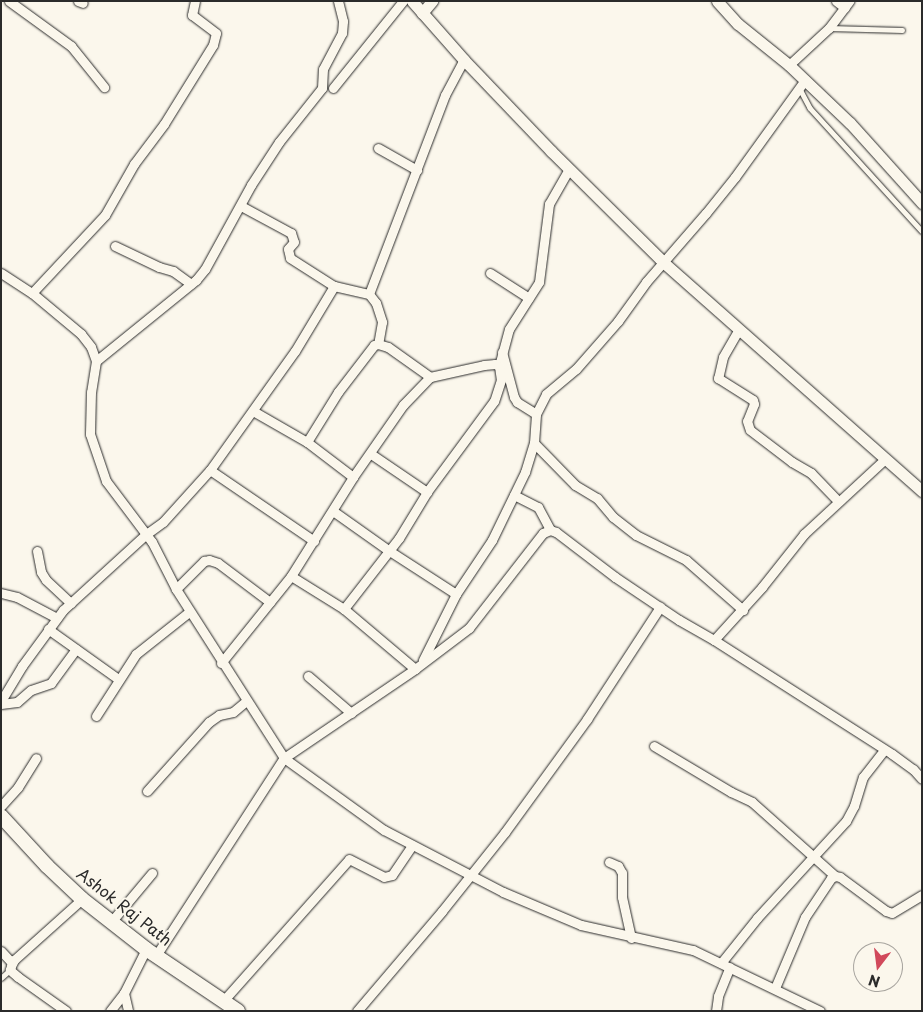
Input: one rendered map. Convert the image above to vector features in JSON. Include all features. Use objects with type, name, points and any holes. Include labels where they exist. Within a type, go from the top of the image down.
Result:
[{"type":"main road","name":"Ashok Raj Path","points":[[1,816],[47,866],[82,899],[111,922],[238,1011]]},
{"type":"street","points":[[32,293],[105,215],[134,164],[164,124],[217,37],[216,33],[192,15],[195,1]]},
{"type":"street","points":[[96,361],[191,284],[205,269],[251,185],[278,142],[322,88],[323,69],[342,33],[343,21],[338,1]]},
{"type":"street","points":[[333,88],[403,1]]},
{"type":"street","points":[[412,1],[464,60],[569,169],[663,262],[922,491]]},
{"type":"street","points":[[422,13],[432,1]]},
{"type":"street","points":[[717,1],[738,24],[789,65],[802,84],[850,123],[922,202]]},
{"type":"street","points":[[789,65],[829,28],[847,5],[836,1]]},
{"type":"street","points":[[14,3],[70,46],[104,87]]},
{"type":"street","points":[[369,294],[445,95],[464,60]]},
{"type":"street","points":[[423,661],[456,594],[492,540],[525,472],[534,443],[536,414],[546,394],[576,369],[618,321],[640,289],[730,183],[802,84]]},
{"type":"street","points":[[378,148],[417,170]]},
{"type":"street","points":[[344,609],[403,532],[427,492],[494,401],[501,380],[499,366],[509,330],[538,282],[549,204],[569,169]]},
{"type":"street","points":[[241,206],[291,233],[294,242],[288,250],[290,258],[334,286],[369,294],[376,303],[382,322],[378,344]]},
{"type":"street","points":[[115,246],[159,267],[173,271],[191,284]]},
{"type":"street","points":[[490,272],[529,298]]},
{"type":"street","points":[[1,273],[32,293],[81,334],[91,347],[96,361],[89,415],[94,449],[106,481],[152,542],[189,612],[284,758],[370,820],[412,845],[512,897],[568,921],[631,938],[683,947],[775,988],[820,1011]]},
{"type":"street","points":[[1,703],[22,666],[57,618],[145,534],[163,522],[210,470],[254,411],[334,286]]},
{"type":"street","points":[[739,329],[723,357],[718,378],[753,400],[754,404],[747,421],[750,430],[792,462],[811,473],[838,501]]},
{"type":"street","points":[[307,442],[338,392],[370,348],[378,344],[388,347],[430,377]]},
{"type":"street","points":[[502,352],[514,397],[517,402],[536,414]]},
{"type":"street","points":[[221,663],[291,576],[353,478],[403,405],[430,377],[484,365],[495,364],[499,366]]},
{"type":"street","points":[[254,411],[307,442],[353,478]]},
{"type":"street","points":[[534,443],[575,485],[597,498],[613,517],[636,534],[686,560],[743,610]]},
{"type":"street","points":[[371,454],[427,492]]},
{"type":"street","points":[[714,640],[743,610],[804,534],[886,459]]},
{"type":"street","points":[[210,470],[314,541]]},
{"type":"street","points":[[514,495],[538,507],[550,530],[565,538],[615,577],[884,750],[913,769],[922,778]]},
{"type":"street","points":[[333,511],[388,550],[456,594]]},
{"type":"street","points":[[110,1011],[284,758],[351,713],[469,628],[538,539],[550,530]]},
{"type":"street","points":[[37,552],[41,572],[46,580],[71,603]]},
{"type":"street","points":[[176,589],[204,561],[209,560],[218,563],[270,602]]},
{"type":"street","points":[[291,576],[344,609],[415,668]]},
{"type":"street","points":[[1,592],[22,599],[57,618]]},
{"type":"street","points":[[357,1011],[471,875],[587,719],[660,607]]},
{"type":"street","points":[[96,716],[118,679],[136,654],[189,612]]},
{"type":"street","points":[[48,629],[118,679]]},
{"type":"street","points":[[1,703],[17,702],[31,690],[51,683],[76,649]]},
{"type":"street","points":[[308,676],[351,713]]},
{"type":"street","points":[[147,790],[209,722],[219,715],[233,712],[246,701]]},
{"type":"street","points":[[654,746],[731,792],[752,802],[835,876],[892,913],[922,895]]},
{"type":"street","points":[[721,963],[757,918],[846,820],[854,806],[863,777],[884,750]]},
{"type":"street","points":[[1,806],[18,786],[36,758]]},
{"type":"street","points":[[224,1000],[349,859],[384,877],[392,875],[412,845]]},
{"type":"street","points":[[609,862],[618,866],[622,873],[622,897],[631,938]]},
{"type":"street","points":[[111,922],[152,873]]},
{"type":"street","points":[[775,988],[805,917],[826,885],[835,876]]},
{"type":"street","points":[[12,966],[82,899]]},
{"type":"street","points":[[1,951],[12,966],[66,1011]]},
{"type":"street","points":[[716,1011],[718,996],[730,967]]},
{"type":"street","points":[[124,993],[128,1011]]},
{"type":"lane","points":[[829,28],[902,30]]},
{"type":"lane","points":[[802,84],[810,108],[922,232]]},
{"type":"lane","points":[[1,978],[12,966]]}]
